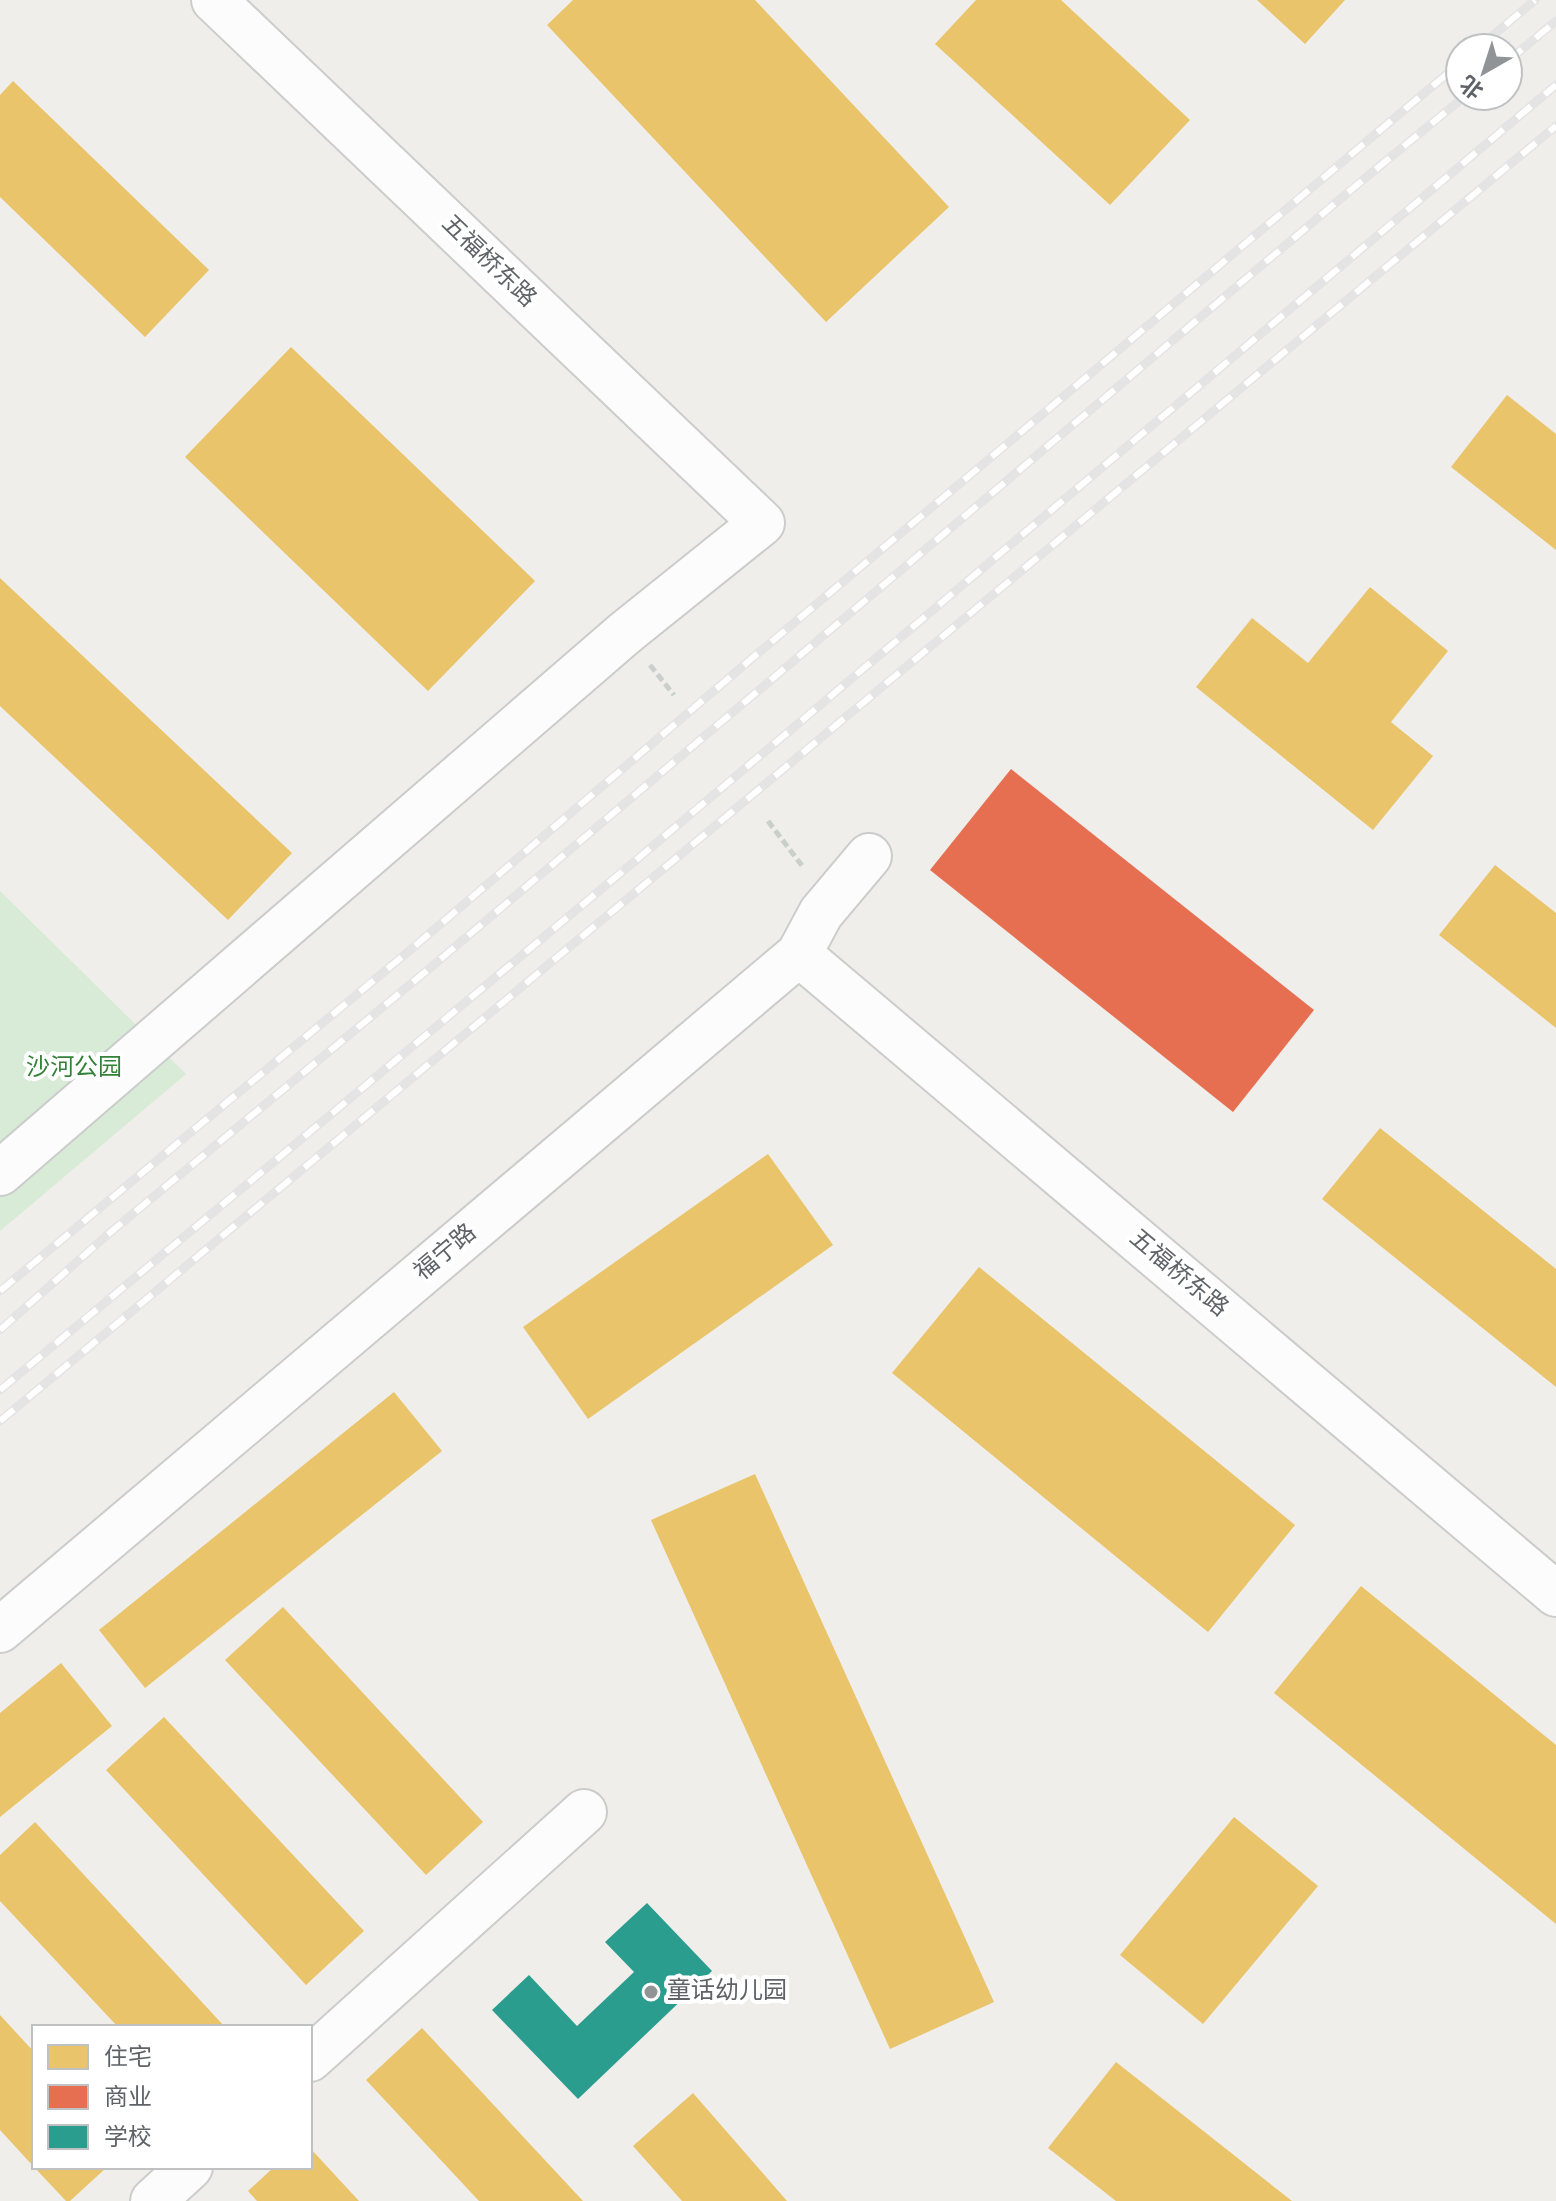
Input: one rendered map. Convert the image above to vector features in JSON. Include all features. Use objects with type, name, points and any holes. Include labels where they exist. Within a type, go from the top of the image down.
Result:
[{"type":"street","name":"五福桥东路","points":[[0,1173],[625,633],[762,523],[214,0]]},
{"type":"street","name":"福宁路","points":[[0,1630],[799,954],[821,913],[869,856]]},
{"type":"street","name":"五福桥东路","points":[[799,954],[1556,1594]]},
{"type":"street","points":[[312,2057],[584,1812]]},
{"type":"street","points":[[153,2201],[188,2169]]},
{"type":"path","points":[[768,821],[830,903]]},
{"type":"green space","name":"沙河公园","points":[[0,891],[186,1074],[0,1231]]},
{"type":"building: 住宅","points":[[573,0],[755,0],[949,207],[826,322],[547,25]]},
{"type":"building: 住宅","points":[[976,0],[1061,0],[1190,120],[1110,205],[935,44]]},
{"type":"building: 住宅","points":[[1257,0],[1345,0],[1305,44]]},
{"type":"building: 住宅","points":[[13,81],[209,270],[145,337],[0,197],[0,95]]},
{"type":"building: 住宅","points":[[291,347],[535,581],[428,691],[185,457]]},
{"type":"building: 住宅","points":[[1507,395],[1556,434],[1556,550],[1451,467]]},
{"type":"building: 住宅","points":[[0,578],[292,853],[228,920],[0,706]]},
{"type":"building: 住宅","points":[[1370,587],[1448,651],[1391,722],[1433,756],[1373,830],[1196,687],[1252,618],[1308,663]]},
{"type":"building: 住宅","points":[[1495,865],[1556,913],[1556,1028],[1439,935]]},
{"type":"building: 住宅","points":[[1380,1128],[1556,1269],[1556,1387],[1322,1199]]},
{"type":"building: 住宅","points":[[768,1154],[833,1245],[588,1419],[523,1327]]},
{"type":"building: 住宅","points":[[979,1267],[1295,1525],[1208,1632],[892,1373]]},
{"type":"building: 住宅","points":[[394,1392],[442,1451],[145,1688],[99,1630]]},
{"type":"building: 住宅","points":[[755,1474],[994,2002],[890,2049],[651,1520]]},
{"type":"building: 住宅","points":[[1361,1586],[1556,1745],[1556,1924],[1274,1693]]},
{"type":"building: 住宅","points":[[283,1607],[483,1822],[426,1875],[225,1660]]},
{"type":"building: 住宅","points":[[61,1663],[112,1726],[0,1817],[0,1713]]},
{"type":"building: 住宅","points":[[164,1717],[364,1931],[306,1985],[106,1770]]},
{"type":"building: 住宅","points":[[1234,1817],[1318,1886],[1203,2024],[1120,1955]]},
{"type":"building: 住宅","points":[[35,1822],[223,2025],[116,2025],[0,1901],[0,1855]]},
{"type":"building: 住宅","points":[[0,2015],[32,2050],[32,2165],[0,2130]]},
{"type":"building: 住宅","points":[[422,2028],[583,2201],[479,2201],[366,2080]]},
{"type":"building: 住宅","points":[[1116,2062],[1292,2201],[1116,2201],[1048,2148]]},
{"type":"building: 住宅","points":[[693,2093],[787,2201],[682,2201],[633,2146]]},
{"type":"building: 住宅","points":[[312,2150],[359,2201],[257,2201],[248,2191],[272,2169],[312,2169]]},
{"type":"building: 住宅","points":[[36,2169],[105,2169],[70,2201],[66,2201]]},
{"type":"building: 商业","points":[[1011,769],[1314,1010],[1233,1112],[930,870]]},
{"type":"building: 学校","name":"童话幼儿园","points":[[647,1903],[712,1971],[578,2099],[492,2010],[529,1975],[577,2026],[634,1972],[605,1942]]},
{"type":"railway","points":[[1497,32],[1535,0]]},
{"type":"railway","points":[[1524,48],[1556,21]]},
{"type":"railway","points":[[0,1291],[409,951],[1444,76]]},
{"type":"railway","points":[[0,1390],[641,856],[1556,85]]},
{"type":"railway","points":[[0,1330],[106,1236],[430,968],[1446,112]]},
{"type":"railway","points":[[0,1421],[1556,126]]},
{"type":"place","name":"童话幼儿园","points":[[651,1992]]}]
